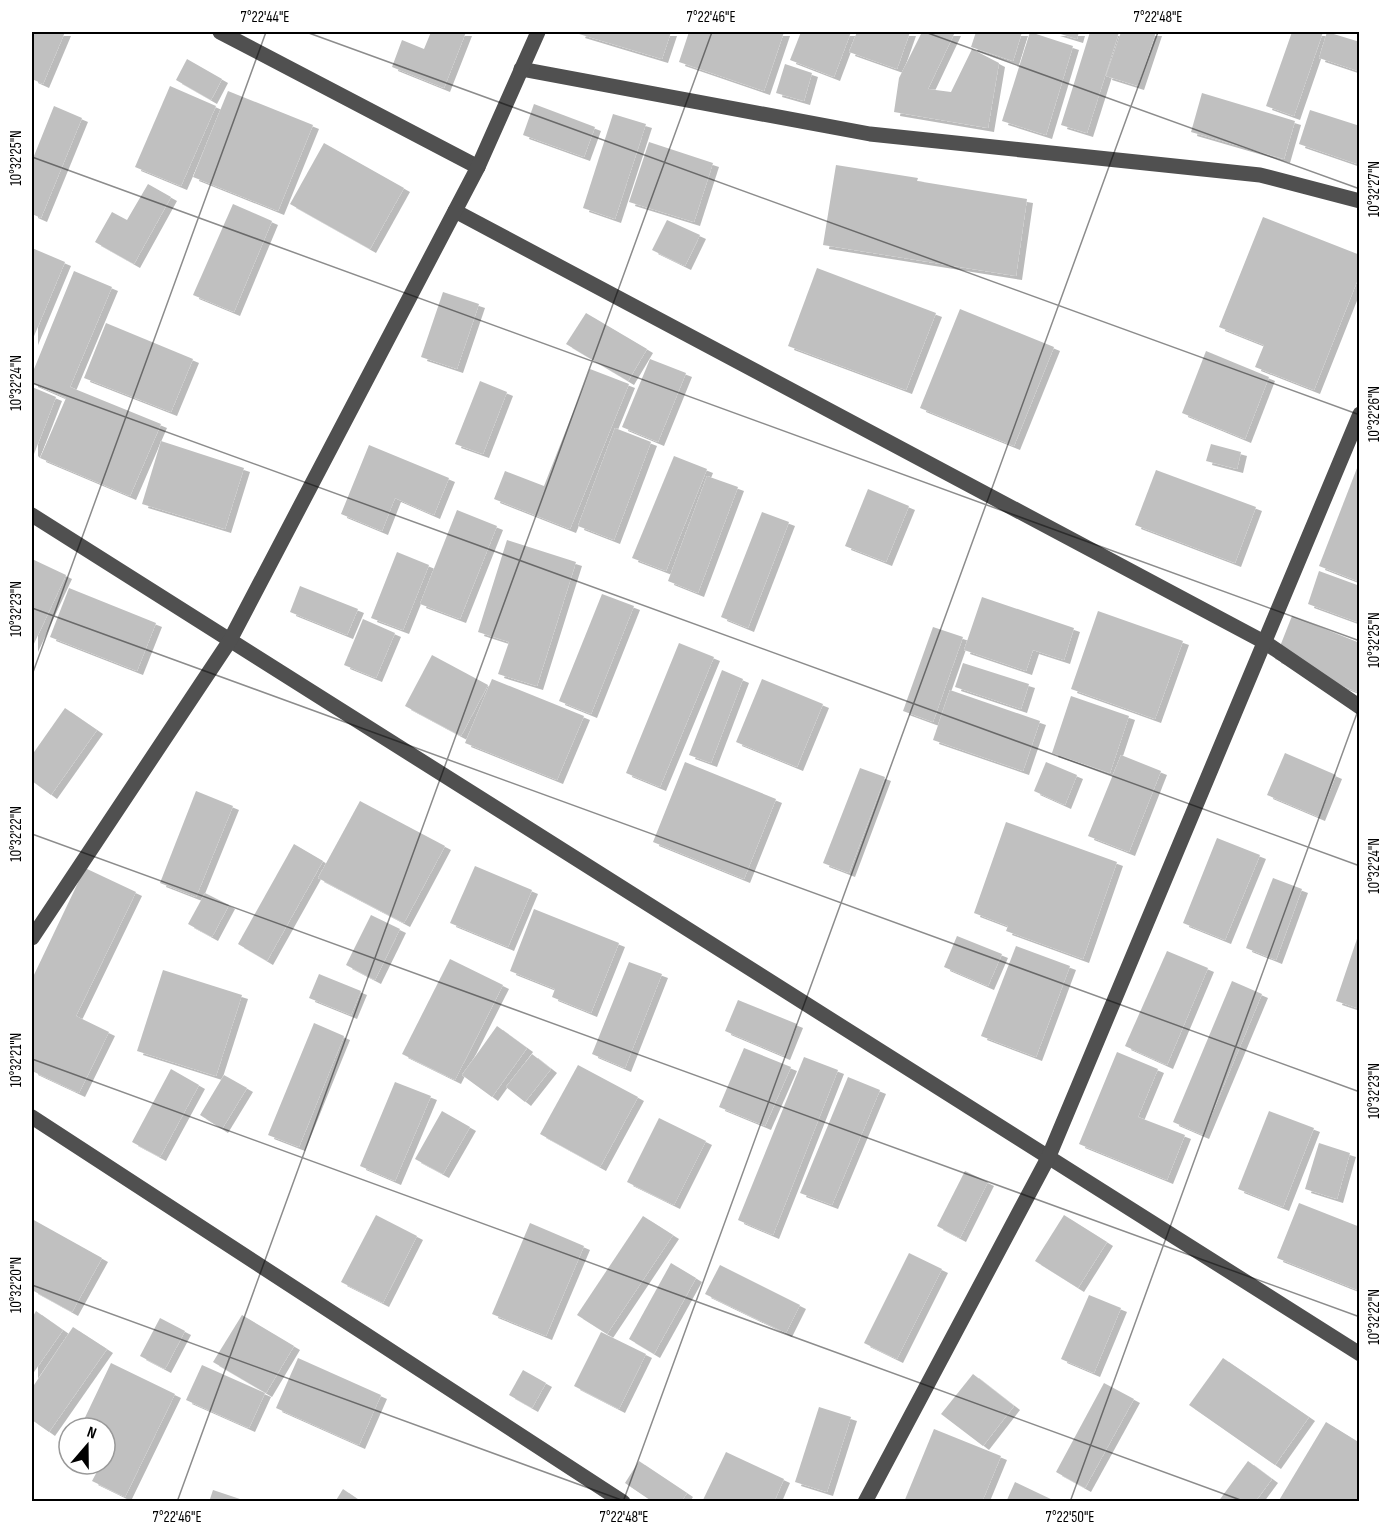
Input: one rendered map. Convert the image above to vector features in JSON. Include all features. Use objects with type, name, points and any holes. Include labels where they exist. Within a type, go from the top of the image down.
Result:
[{"type":"street","points":[[220,32],[478,167]]},
{"type":"street","points":[[32,938],[229,642],[478,167],[538,32]]},
{"type":"street","points":[[521,69],[870,134],[1260,176],[1359,201]]},
{"type":"street","points":[[455,211],[1266,643],[1359,707]]},
{"type":"street","points":[[865,1502],[1049,1156],[1266,643],[1359,414]]},
{"type":"street","points":[[32,515],[229,642],[1049,1156],[1359,1354]]},
{"type":"street","points":[[32,1117],[623,1502]]},
{"type":"building","points":[[32,32],[65,32],[43,84],[32,79]]},
{"type":"building","points":[[431,32],[466,32],[444,88],[392,67],[402,40],[424,49]]},
{"type":"building","points":[[580,32],[671,32],[662,59],[579,34]]},
{"type":"building","points":[[689,32],[784,32],[764,91],[679,62]]},
{"type":"building","points":[[801,32],[851,32],[834,77],[790,60]]},
{"type":"building","points":[[857,32],[910,32],[897,69],[849,52]]},
{"type":"building","points":[[922,32],[955,32],[928,89],[951,92],[972,49],[999,63],[988,128],[894,112],[899,78]]},
{"type":"building","points":[[976,32],[1022,32],[1013,61],[971,47]]},
{"type":"building","points":[[1030,32],[1073,46],[1046,135],[1002,121]]},
{"type":"building","points":[[1054,32],[1079,32],[1077,39]]},
{"type":"building","points":[[1090,32],[1119,32],[1087,133],[1061,125]]},
{"type":"building","points":[[1121,32],[1156,32],[1138,86],[1106,76]]},
{"type":"building","points":[[1292,32],[1323,32],[1294,116],[1266,106]]},
{"type":"building","points":[[1327,32],[1360,42],[1358,71],[1319,58]]},
{"type":"building","points":[[187,59],[222,79],[211,100],[176,80]]},
{"type":"building","points":[[785,64],[812,73],[804,101],[776,93]]},
{"type":"building","points":[[170,86],[216,106],[181,186],[135,167]]},
{"type":"building","points":[[228,91],[313,125],[278,211],[193,177]]},
{"type":"building","points":[[1202,93],[1295,121],[1284,159],[1191,132]]},
{"type":"building","points":[[534,104],[595,127],[584,157],[523,135]]},
{"type":"building","points":[[54,106],[82,118],[41,218],[32,214],[32,161]]},
{"type":"building","points":[[1310,110],[1360,126],[1360,165],[1299,144]]},
{"type":"building","points":[[613,114],[646,124],[615,219],[583,208]]},
{"type":"building","points":[[649,142],[713,163],[694,222],[629,202]]},
{"type":"building","points":[[324,143],[404,188],[370,249],[290,204]]},
{"type":"building","points":[[836,165],[1027,199],[1016,276],[823,245]]},
{"type":"building","points":[[148,184],[171,197],[134,264],[95,242],[112,212],[127,220]]},
{"type":"building","points":[[233,204],[272,221],[234,312],[193,295]]},
{"type":"building","points":[[1263,217],[1360,255],[1360,274],[1314,390],[1255,367],[1264,345],[1219,327]]},
{"type":"building","points":[[667,220],[700,235],[685,266],[652,250]]},
{"type":"building","points":[[32,248],[65,262],[32,341]]},
{"type":"building","points":[[817,268],[936,313],[906,390],[788,346]]},
{"type":"building","points":[[74,271],[112,287],[70,387],[161,424],[130,496],[40,458],[66,398],[32,383],[32,374]]},
{"type":"building","points":[[443,292],[479,304],[457,369],[421,357]]},
{"type":"building","points":[[960,309],[1054,347],[1014,446],[920,408]]},
{"type":"building","points":[[586,313],[647,349],[628,381],[566,344]]},
{"type":"building","points":[[106,323],[193,359],[171,412],[84,378]]},
{"type":"building","points":[[1206,351],[1269,377],[1245,439],[1182,413]]},
{"type":"building","points":[[650,359],[686,373],[658,442],[622,427]]},
{"type":"building","points":[[590,369],[629,384],[570,529],[494,499],[505,471],[544,486]]},
{"type":"building","points":[[480,381],[507,392],[483,454],[455,444]]},
{"type":"building","points":[[32,387],[56,397],[34,454],[32,452]]},
{"type":"building","points":[[615,428],[651,442],[614,540],[578,526]]},
{"type":"building","points":[[161,441],[244,468],[225,529],[142,504]]},
{"type":"building","points":[[1211,444],[1241,452],[1237,469],[1206,461]]},
{"type":"building","points":[[369,445],[449,478],[434,515],[395,498],[382,531],[341,514]]},
{"type":"building","points":[[674,456],[707,469],[666,571],[632,558]]},
{"type":"building","points":[[1360,463],[1360,582],[1319,566]]},
{"type":"building","points":[[1156,470],[1256,507],[1235,563],[1135,525]]},
{"type":"building","points":[[707,476],[738,487],[698,593],[668,581]]},
{"type":"building","points":[[868,489],[909,506],[886,562],[845,546]]},
{"type":"building","points":[[457,510],[497,526],[460,619],[420,604]]},
{"type":"building","points":[[762,512],[789,522],[748,628],[721,617]]},
{"type":"building","points":[[507,540],[576,562],[537,686],[498,674],[509,642],[478,632]]},
{"type":"building","points":[[397,552],[429,565],[403,630],[371,618]]},
{"type":"building","points":[[32,559],[66,575],[32,648]]},
{"type":"building","points":[[1319,571],[1360,586],[1360,623],[1308,604]]},
{"type":"building","points":[[300,586],[358,609],[347,635],[290,612]]},
{"type":"building","points":[[69,588],[156,623],[137,671],[50,637]]},
{"type":"building","points":[[602,594],[634,606],[591,714],[559,701]]},
{"type":"building","points":[[982,597],[1074,628],[1064,660],[1033,650],[1026,671],[964,650]]},
{"type":"building","points":[[1098,611],[1183,641],[1155,719],[1071,689]]},
{"type":"building","points":[[1292,616],[1360,643],[1360,693],[1275,659]]},
{"type":"building","points":[[363,619],[395,633],[376,678],[344,665]]},
{"type":"building","points":[[933,627],[963,637],[933,722],[903,711]]},
{"type":"building","points":[[679,643],[714,657],[660,787],[626,773]]},
{"type":"building","points":[[432,655],[488,685],[461,736],[405,706]]},
{"type":"building","points":[[963,663],[1029,684],[1021,709],[955,687]]},
{"type":"building","points":[[722,670],[743,679],[711,763],[689,755]]},
{"type":"building","points":[[492,679],[584,716],[557,780],[465,743]]},
{"type":"building","points":[[762,679],[823,704],[797,767],[736,742]]},
{"type":"building","points":[[950,690],[1040,721],[1023,771],[933,740]]},
{"type":"building","points":[[1071,696],[1129,716],[1110,773],[1052,753]]},
{"type":"building","points":[[65,708],[97,730],[51,795],[32,781],[32,755]]},
{"type":"building","points":[[1285,753],[1336,775],[1319,817],[1267,795]]},
{"type":"building","points":[[1121,755],[1161,771],[1129,852],[1088,836]]},
{"type":"building","points":[[685,762],[776,799],[744,879],[653,842]]},
{"type":"building","points":[[1046,762],[1077,775],[1065,805],[1034,791]]},
{"type":"building","points":[[860,768],[885,777],[849,873],[823,863]]},
{"type":"building","points":[[196,791],[233,806],[196,897],[160,883]]},
{"type":"building","points":[[360,801],[445,846],[404,923],[318,878]]},
{"type":"building","points":[[1006,822],[1117,862],[1083,959],[1006,931],[1008,926],[974,913]]},
{"type":"building","points":[[1217,838],[1260,855],[1225,940],[1183,923]]},
{"type":"building","points":[[294,844],[323,861],[267,961],[238,944]]},
{"type":"building","points":[[475,866],[532,890],[508,947],[450,923]]},
{"type":"building","points":[[85,868],[136,892],[76,1016],[109,1032],[79,1093],[32,1071],[32,979]]},
{"type":"building","points":[[1273,878],[1302,889],[1276,960],[1246,948]]},
{"type":"building","points":[[205,893],[229,905],[212,937],[188,924]]},
{"type":"building","points":[[534,909],[619,943],[591,1013],[552,997],[555,989],[510,971]]},
{"type":"building","points":[[371,915],[400,929],[375,980],[346,965]]},
{"type":"building","points":[[1360,930],[1360,1009],[1336,1001]]},
{"type":"building","points":[[957,936],[1002,954],[988,986],[944,967]]},
{"type":"building","points":[[1016,946],[1070,966],[1036,1057],[981,1036]]},
{"type":"building","points":[[1167,951],[1208,968],[1167,1065],[1125,1046]]},
{"type":"building","points":[[450,959],[503,985],[455,1080],[402,1054]]},
{"type":"building","points":[[629,962],[662,974],[625,1068],[592,1054]]},
{"type":"building","points":[[163,970],[242,995],[216,1076],[137,1051]]},
{"type":"building","points":[[319,974],[361,991],[351,1015],[309,998]]},
{"type":"building","points":[[1232,981],[1262,994],[1203,1135],[1173,1122]]},
{"type":"building","points":[[738,1000],[797,1024],[784,1056],[725,1031]]},
{"type":"building","points":[[314,1023],[344,1036],[299,1147],[268,1135]]},
{"type":"building","points":[[497,1026],[527,1048],[492,1097],[462,1075]]},
{"type":"building","points":[[744,1048],[791,1067],[765,1126],[719,1107]]},
{"type":"building","points":[[1117,1052],[1158,1069],[1138,1117],[1185,1135],[1167,1180],[1079,1144]]},
{"type":"building","points":[[532,1054],[551,1069],[525,1102],[506,1087]]},
{"type":"building","points":[[804,1057],[838,1070],[773,1235],[738,1220]]},
{"type":"building","points":[[578,1065],[638,1097],[600,1167],[540,1134]]},
{"type":"building","points":[[171,1069],[199,1085],[160,1157],[132,1142]]},
{"type":"building","points":[[224,1075],[247,1088],[222,1129],[200,1115]]},
{"type":"building","points":[[848,1077],[880,1090],[832,1205],[800,1193]]},
{"type":"building","points":[[395,1082],[431,1096],[395,1181],[360,1166]]},
{"type":"building","points":[[442,1111],[470,1127],[443,1174],[415,1159]]},
{"type":"building","points":[[1269,1111],[1314,1128],[1283,1207],[1238,1189]]},
{"type":"building","points":[[659,1118],[706,1141],[674,1205],[627,1182]]},
{"type":"building","points":[[1319,1143],[1350,1153],[1337,1199],[1305,1189]]},
{"type":"building","points":[[965,1171],[988,1182],[960,1238],[937,1226]]},
{"type":"building","points":[[1299,1203],[1360,1227],[1360,1291],[1277,1258]]},
{"type":"building","points":[[376,1215],[417,1236],[383,1303],[341,1282]]},
{"type":"building","points":[[1064,1215],[1107,1242],[1078,1288],[1035,1261]]},
{"type":"building","points":[[643,1216],[673,1235],[607,1334],[577,1315]]},
{"type":"building","points":[[32,1219],[102,1258],[72,1312],[32,1290]]},
{"type":"building","points":[[530,1223],[584,1246],[546,1336],[492,1314]]},
{"type":"building","points":[[909,1253],[942,1269],[897,1359],[864,1343]]},
{"type":"building","points":[[671,1263],[696,1278],[654,1354],[629,1339]]},
{"type":"building","points":[[720,1265],[800,1305],[786,1333],[705,1294]]},
{"type":"building","points":[[1089,1295],[1121,1308],[1094,1373],[1061,1359]]},
{"type":"building","points":[[36,1311],[63,1330],[32,1375],[32,1318]]},
{"type":"building","points":[[242,1315],[294,1346],[266,1393],[213,1362]]},
{"type":"building","points":[[160,1318],[185,1331],[165,1369],[140,1356]]},
{"type":"building","points":[[73,1327],[107,1349],[60,1416],[57,1416],[57,1421],[49,1432],[32,1420],[32,1388]]},
{"type":"building","points":[[601,1332],[646,1354],[619,1409],[574,1386]]},
{"type":"building","points":[[298,1358],[381,1395],[359,1445],[276,1408]]},
{"type":"building","points":[[1223,1358],[1309,1417],[1275,1465],[1189,1405]]},
{"type":"building","points":[[111,1363],[175,1394],[125,1497],[92,1481],[95,1476],[117,1476],[117,1416],[86,1416]]},
{"type":"building","points":[[202,1365],[265,1393],[249,1428],[186,1400]]},
{"type":"building","points":[[523,1370],[546,1383],[532,1408],[509,1395]]},
{"type":"building","points":[[973,1374],[1014,1406],[983,1446],[941,1414]]},
{"type":"building","points":[[1104,1383],[1134,1399],[1085,1488],[1056,1472]]},
{"type":"building","points":[[819,1407],[851,1417],[827,1492],[795,1482]]},
{"type":"building","points":[[1326,1422],[1360,1443],[1360,1502],[1278,1502]]},
{"type":"building","points":[[934,1429],[1001,1456],[982,1502],[904,1502]]},
{"type":"building","points":[[726,1452],[784,1479],[774,1502],[702,1502]]},
{"type":"building","points":[[639,1461],[687,1493],[681,1502],[653,1502],[625,1483]]},
{"type":"building","points":[[1248,1461],[1272,1479],[1255,1502],[1218,1502]]},
{"type":"building","points":[[1015,1482],[1057,1502],[1006,1502]]},
{"type":"building","points":[[343,1489],[362,1502],[335,1502]]},
{"type":"building","points":[[213,1490],[246,1501],[246,1502],[209,1502]]}]
